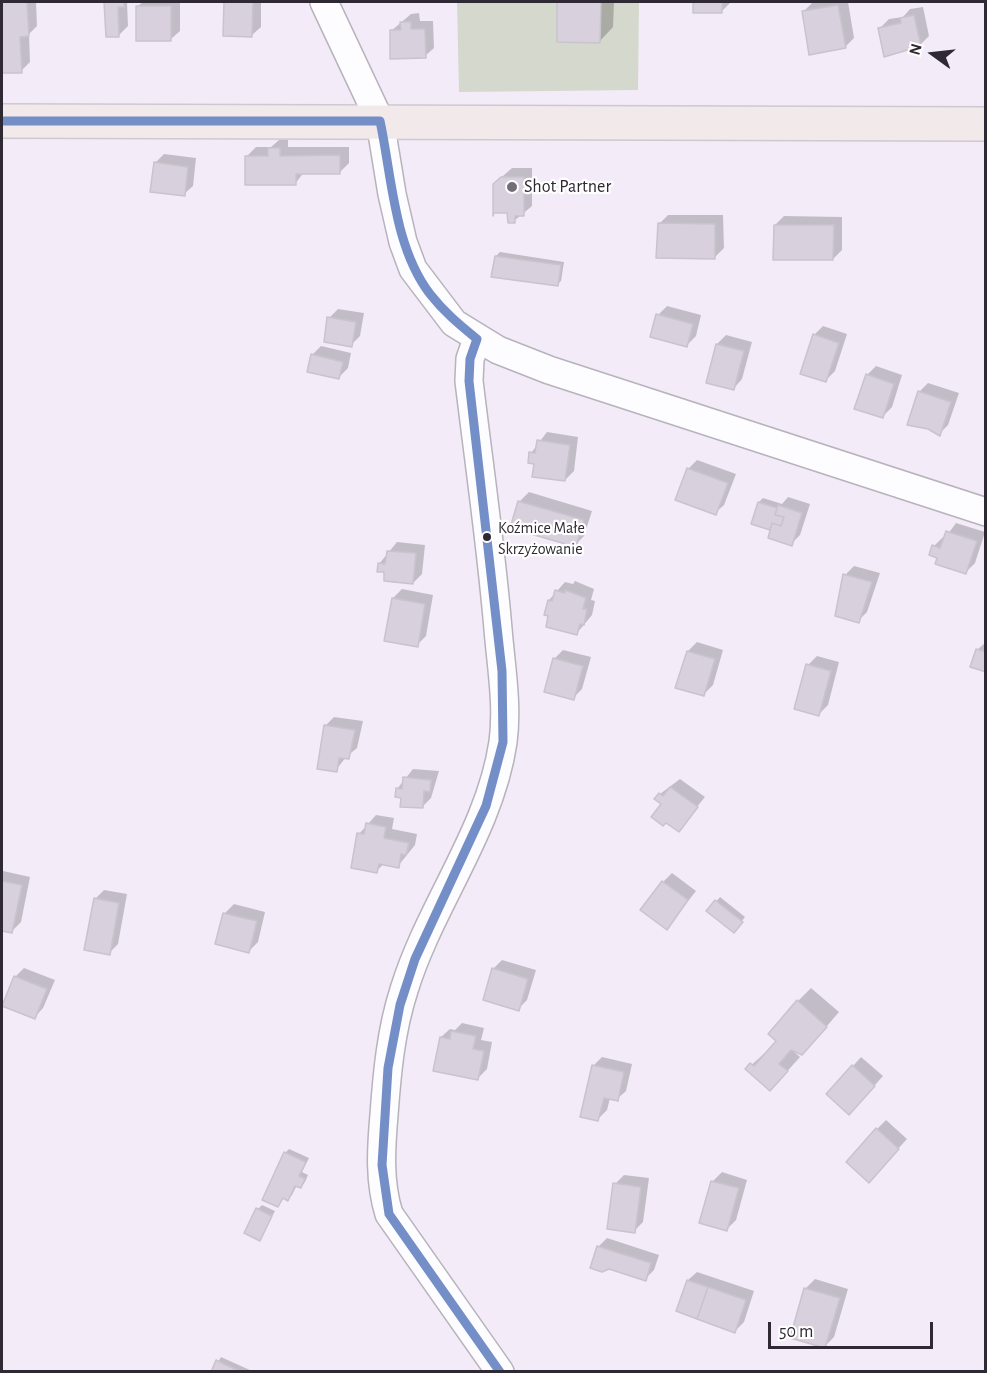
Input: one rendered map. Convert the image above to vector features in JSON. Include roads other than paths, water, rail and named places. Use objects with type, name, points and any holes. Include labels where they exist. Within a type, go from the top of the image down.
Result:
[{"type":"main road","points":[[2,121],[986,124]]},
{"type":"street","points":[[324,2],[380,121],[392,194],[403,242],[413,269],[441,310],[454,323],[498,350],[549,370],[986,512]]},
{"type":"street","points":[[477,339],[471,359],[469,381],[503,684],[503,740],[499,763],[480,818],[404,989],[394,1028],[386,1082],[381,1162],[384,1197],[389,1214],[500,1371]]},
{"type":"place","name":"Shot Partner","points":[[512,187]]},
{"type":"place","name":"Koźmice Małe Skrzyżowanie","points":[[487,537]]}]
